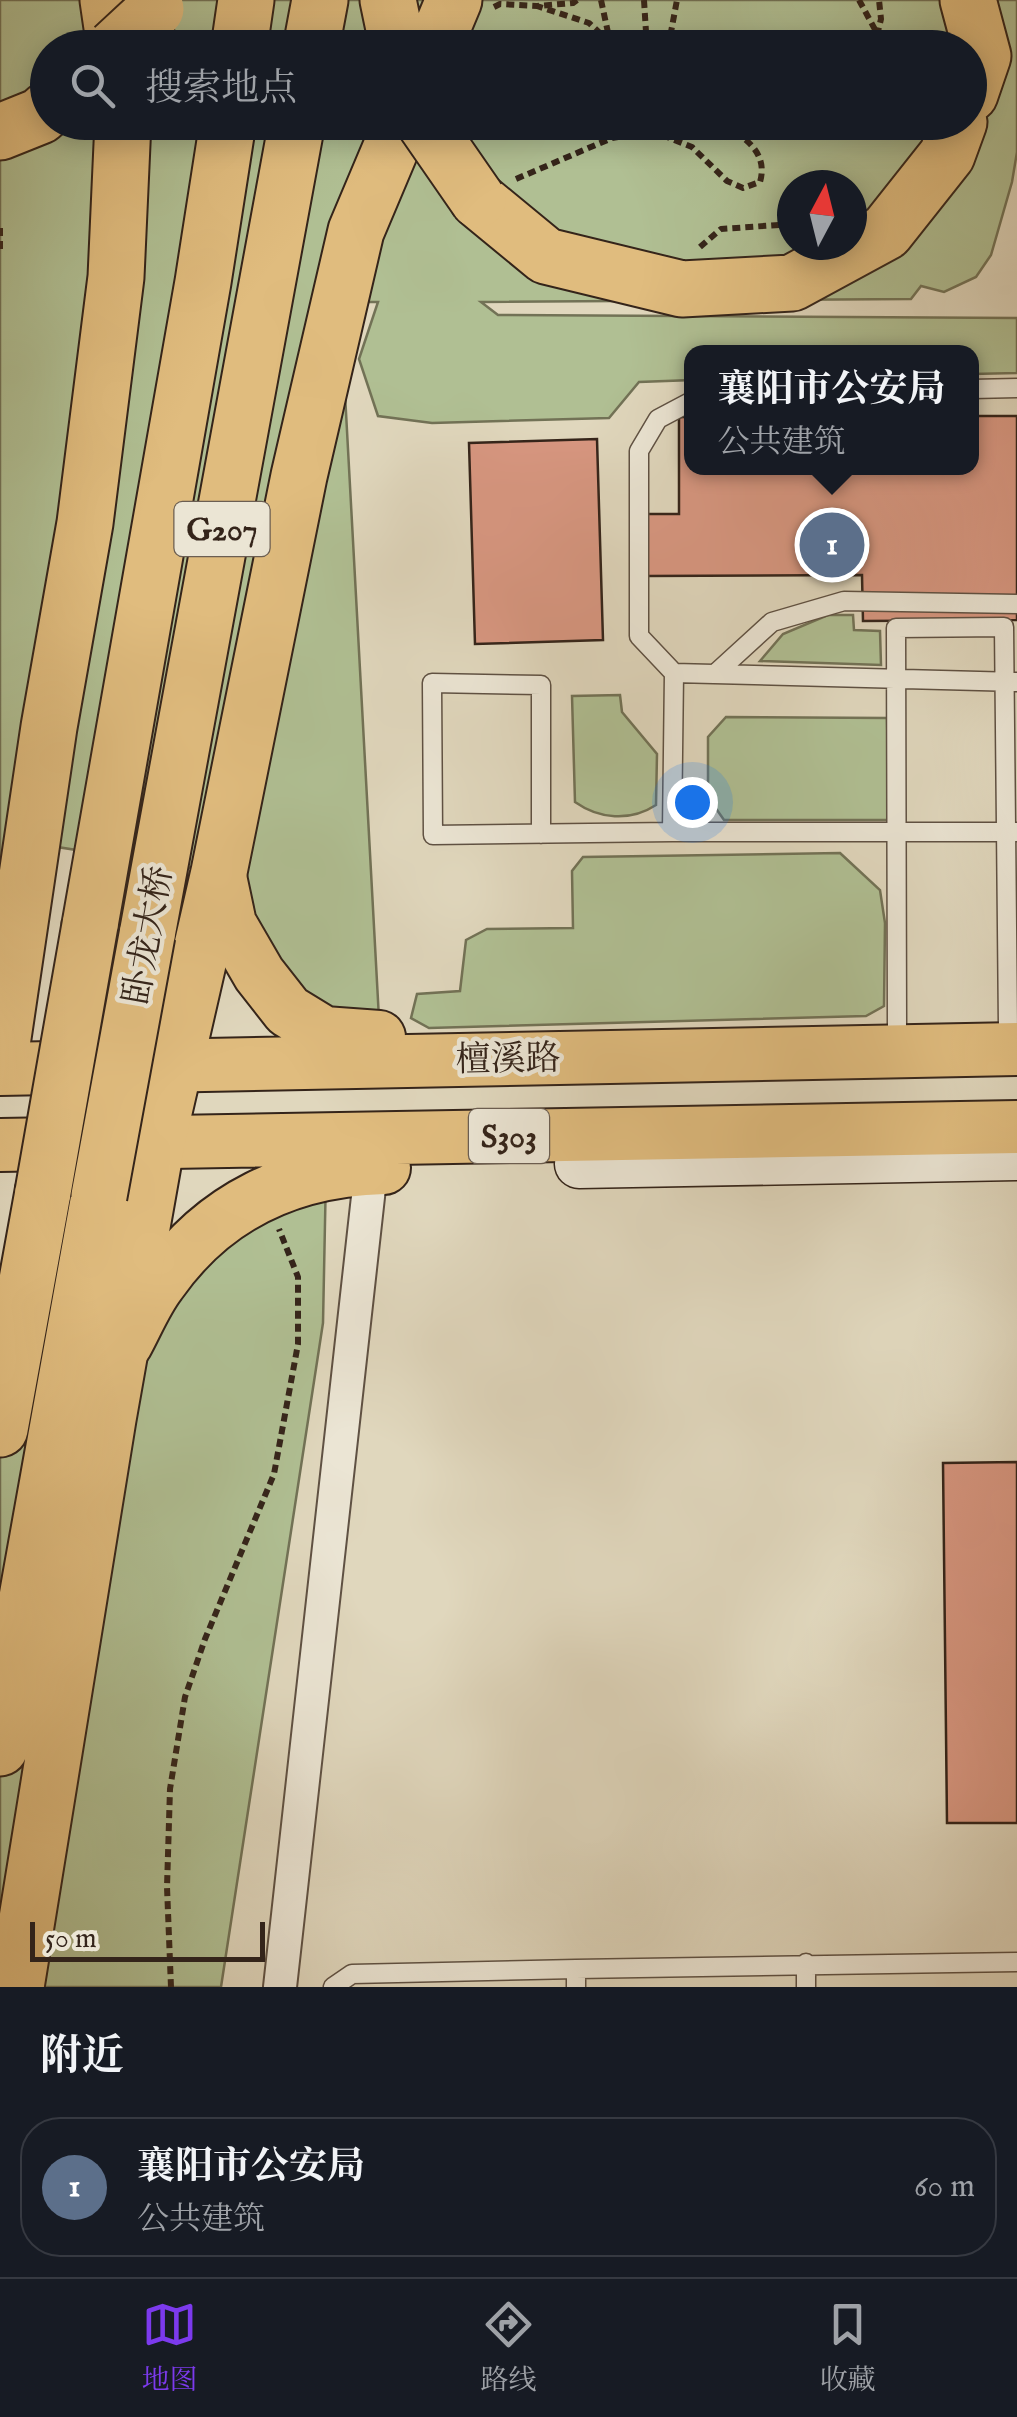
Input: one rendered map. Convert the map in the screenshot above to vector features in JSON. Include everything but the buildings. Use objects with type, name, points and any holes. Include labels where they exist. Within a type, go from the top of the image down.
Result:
[{"type":"highway","points":[[108,0],[112,30]]},
{"type":"highway","points":[[133,30],[161,0]]},
{"type":"highway","points":[[242,30],[246,0]]},
{"type":"highway","points":[[314,30],[320,0]]},
{"type":"highway","points":[[388,0],[394,30]]},
{"type":"highway","points":[[442,30],[454,0]]},
{"type":"highway","points":[[968,0],[977,30]]},
{"type":"highway","points":[[0,132],[30,120]]},
{"type":"highway","points":[[0,1058],[31,843],[85,522],[116,278],[122,140]]},
{"type":"highway","name":"卧龙大桥","points":[[0,1429],[225,140]]},
{"type":"highway","name":"卧龙大桥","points":[[0,1748],[294,140]]},
{"type":"highway","points":[[16,1987],[157,1142],[356,231],[394,140]]},
{"type":"highway","points":[[436,140],[478,200],[546,256],[682,289],[792,283],[886,232],[947,154],[952,140]]},
{"type":"main road","points":[[0,913],[31,843]]},
{"type":"main road","points":[[218,872],[230,924],[259,974],[288,1011],[324,1033],[380,1037],[577,1034],[652,1056]]},
{"type":"main road","name":"檀溪路","points":[[0,1069],[652,1056],[1014,1034]]},
{"type":"main road","name":"S303","points":[[0,1145],[157,1142],[373,1153],[648,1133],[1017,1127]]},
{"type":"main road","points":[[119,1356],[160,1282],[213,1224],[264,1191],[326,1173],[373,1153],[579,1164],[648,1133]]},
{"type":"street","points":[[577,1034],[897,1028],[1014,1034]]},
{"type":"street","points":[[280,1987],[373,1153]]},
{"type":"street","points":[[579,1164],[1017,1156]]},
{"type":"lane","points":[[979,388],[1017,388]]},
{"type":"lane","points":[[672,832],[674,673],[639,636],[640,452],[658,419],[684,406]]},
{"type":"lane","points":[[715,674],[772,622],[844,600],[1017,604]]},
{"type":"lane","points":[[897,1028],[896,628],[1004,627],[1011,682],[1014,1034]]},
{"type":"lane","points":[[674,673],[1011,682]]},
{"type":"lane","points":[[540,834],[542,685],[432,683],[432,835],[1012,832]]},
{"type":"lane","points":[[333,1987],[352,1974],[576,1978],[806,1963],[1017,1962]]},
{"type":"lane","points":[[806,1963],[806,1987]]},
{"type":"path","points":[[577,0],[536,6],[589,24],[596,30]]},
{"type":"path","points":[[601,0],[609,30]]},
{"type":"path","points":[[644,0],[646,30]]},
{"type":"path","points":[[671,30],[677,0]]},
{"type":"path","points":[[859,0],[875,30]]},
{"type":"path","points":[[879,0],[879,30]]},
{"type":"path","points":[[512,181],[607,140]]},
{"type":"path","points":[[673,140],[692,147],[727,180],[744,188],[760,182],[763,171],[755,148],[748,140]]},
{"type":"path","points":[[0,228],[0,251]]},
{"type":"path","points":[[171,1987],[167,1887],[170,1789],[185,1697],[274,1474],[298,1344],[298,1277],[264,1191]]},
{"type":"green space","points":[[0,0],[1017,0],[1017,152],[991,255],[976,277],[944,292],[921,286],[911,299],[481,302],[498,315],[1017,318],[1017,373],[979,374],[979,345],[684,345],[684,380],[639,382],[609,418],[432,423],[378,416],[359,359],[378,302],[340,302],[380,1037],[324,1033],[218,872],[31,843],[0,913]]},
{"type":"green space","points":[[828,615],[853,615],[854,630],[880,631],[881,665],[760,661],[783,634]]},
{"type":"green space","points":[[620,695],[622,712],[657,754],[656,805],[636,814],[615,816],[594,812],[575,802],[572,696]]},
{"type":"green space","points":[[726,717],[887,718],[889,820],[724,820],[708,797],[708,737]]},
{"type":"green space","points":[[840,853],[880,890],[885,923],[884,1006],[866,1016],[429,1028],[411,1018],[417,994],[460,991],[466,940],[487,929],[573,928],[572,871],[583,857]]},
{"type":"green space","points":[[326,1173],[323,1323],[221,1987],[0,1987],[0,1348],[119,1356],[160,1282]]},
{"type":"place","name":"襄阳市公安局","points":[[832,545]]}]
